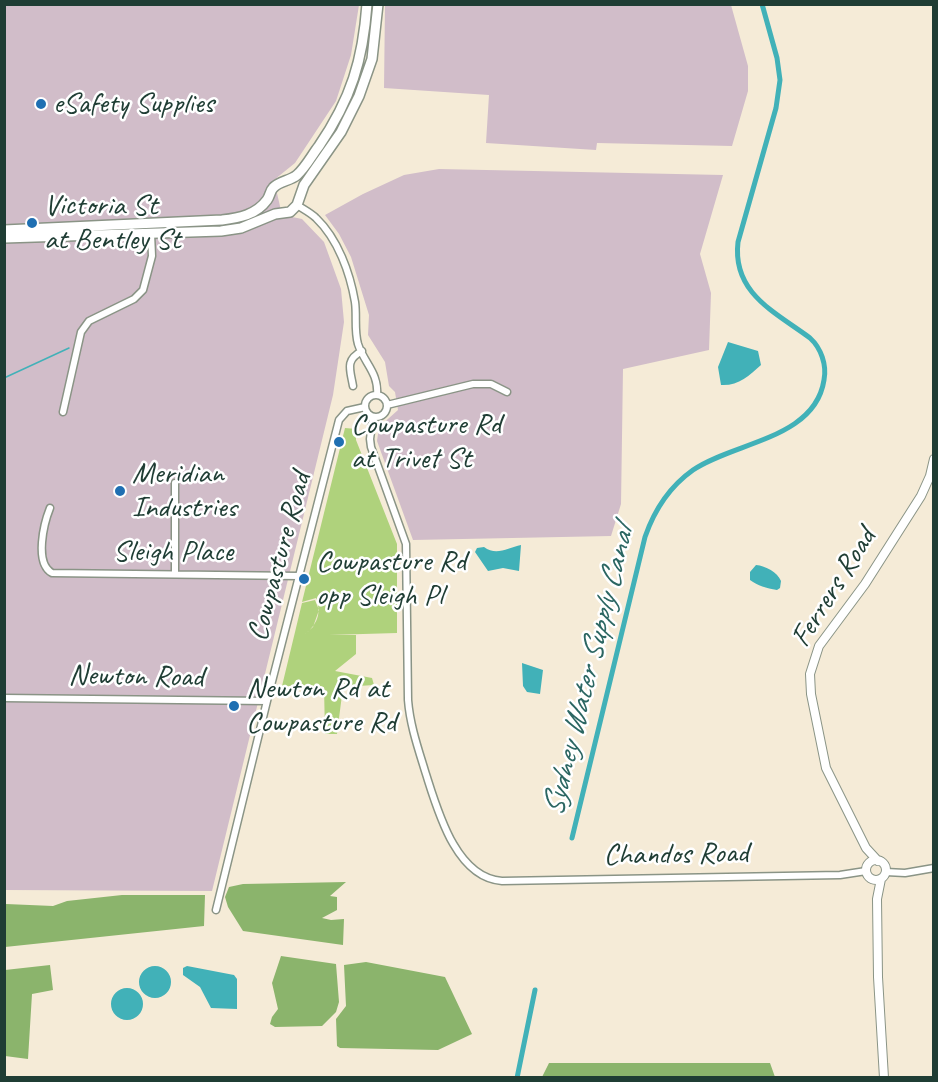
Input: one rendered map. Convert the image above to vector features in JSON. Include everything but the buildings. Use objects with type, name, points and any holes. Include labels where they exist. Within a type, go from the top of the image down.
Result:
[{"type":"main road","points":[[4,230],[233,219],[255,211],[276,186],[292,179],[302,171],[346,100],[362,55],[368,4]]},
{"type":"main road","points":[[4,238],[231,230],[290,211],[298,203],[304,185],[341,132],[359,96],[372,59],[378,4]]},
{"type":"main road","points":[[284,183],[295,189],[298,203]]},
{"type":"main road","points":[[269,196],[273,208],[285,213]]},
{"type":"street","points":[[298,203],[323,225],[343,259],[355,303],[358,346],[375,376],[377,395]]},
{"type":"street","points":[[63,412],[81,332],[89,321],[134,299],[143,290],[152,256],[151,234]]},
{"type":"street","points":[[353,386],[350,362],[353,356],[362,351]]},
{"type":"street","points":[[387,405],[472,384],[491,384],[507,392]]},
{"type":"street","points":[[377,395],[384,398],[387,405],[383,415],[373,417],[367,413],[365,406],[370,397],[377,395]]},
{"type":"street","name":"Cowpasture Road","points":[[216,910],[339,420],[347,411],[365,406]]},
{"type":"street","name":"Chandos Road","points":[[373,417],[370,432],[371,447],[406,544],[408,700],[412,730],[445,830],[470,865],[487,878],[502,881],[840,875],[868,871]]},
{"type":"street","name":"Ferrers Road","points":[[884,1077],[878,977],[877,899],[883,875],[883,864],[866,848],[824,760],[810,683],[812,664],[819,646],[865,584],[921,496],[932,476],[933,459]]},
{"type":"street","points":[[175,574],[176,483]]},
{"type":"street","points":[[41,578],[47,570],[43,560],[43,529],[50,508]]},
{"type":"street","name":"Sleigh Place","points":[[47,570],[58,574],[299,576]]},
{"type":"street","name":"Newton Road","points":[[4,698],[267,701]]},
{"type":"street","name":"Ferrers Road","points":[[866,848],[868,871],[877,899]]},
{"type":"street","points":[[878,861],[868,871],[875,880],[883,875],[933,868]]},
{"type":"shaded area","points":[[5,5],[359,5],[351,55],[336,101],[295,163],[274,180],[282,215],[302,219],[324,242],[341,289],[344,322],[333,395],[212,891],[5,890]]},
{"type":"shaded area","points":[[385,5],[731,5],[748,66],[748,91],[732,146],[597,143],[596,150],[486,143],[489,95],[384,88]]},
{"type":"shaded area","points":[[439,169],[723,175],[700,254],[711,293],[709,350],[623,369],[621,504],[611,536],[413,540],[377,441],[379,427],[398,410],[395,392],[389,386],[385,362],[368,335],[369,315],[351,257],[339,234],[325,215],[404,175]]},
{"type":"green space","points":[[345,428],[356,429],[356,440],[397,544],[397,633],[329,635],[356,635],[356,654],[335,671],[372,678],[374,685],[343,687],[337,734],[325,734],[324,687],[282,686],[302,603],[315,600],[318,608],[316,598],[302,602]]},
{"type":"green space","points":[[346,882],[330,896],[337,897],[337,910],[322,918],[344,919],[343,945],[243,931],[228,907],[225,897],[229,887],[243,884]]},
{"type":"green space","points":[[122,895],[205,895],[204,926],[5,947],[5,898],[6,904],[53,906],[67,901]]},
{"type":"green space","points":[[281,956],[336,964],[339,1002],[336,1012],[322,1026],[275,1027],[270,1024],[278,1009],[272,983]]},
{"type":"green space","points":[[366,962],[445,977],[472,1034],[438,1050],[340,1048],[337,1046],[336,1019],[346,1006],[344,965]]},
{"type":"green space","points":[[50,965],[53,990],[32,994],[28,1059],[5,1056],[5,970]]},
{"type":"green space","points":[[549,1063],[770,1063],[775,1077],[542,1077]]},
{"type":"water","points":[[728,342],[758,351],[761,365],[738,382],[721,385],[718,367]]},
{"type":"water","points":[[521,545],[519,571],[503,568],[488,571],[475,552],[477,548],[484,547],[498,551]]},
{"type":"water","points":[[756,565],[774,572],[781,581],[780,588],[777,590],[766,588],[750,580],[750,572]]},
{"type":"water","points":[[522,663],[543,670],[540,694],[527,692],[523,686]]},
{"type":"water","points":[[155,966],[166,971],[171,982],[166,993],[155,998],[144,993],[139,982],[144,971]]},
{"type":"water","points":[[187,966],[234,975],[237,979],[237,1009],[211,1008],[200,987],[183,975],[183,968]]},
{"type":"water","points":[[127,988],[138,993],[143,1004],[138,1015],[127,1020],[116,1015],[111,1004],[116,993]]},
{"type":"waterway","name":"Sydney Water Supply Canal","points":[[572,838],[645,537],[653,518],[670,492],[693,470],[770,437],[806,415],[817,400],[824,380],[824,363],[817,347],[810,338],[770,310],[749,288],[738,260],[738,242],[776,108],[780,80],[777,58],[762,4]]},
{"type":"waterway","points":[[4,378],[69,348]]},
{"type":"waterway","name":"Sydney Water Supply Canal","points":[[517,1078],[535,990]]},
{"type":"place","name":"eSafety Supplies","points":[[41,104]]},
{"type":"place","name":"Victoria St at Bentley St","points":[[32,223]]},
{"type":"place","name":"Cowpasture Rd at Trivet St","points":[[339,442]]},
{"type":"place","name":"Meridian Industries","points":[[120,491]]},
{"type":"place","name":"Cowpasture Rd opp Sleigh Pl","points":[[304,579]]},
{"type":"place","name":"Newton Rd at Cowpasture Rd","points":[[234,706]]}]
